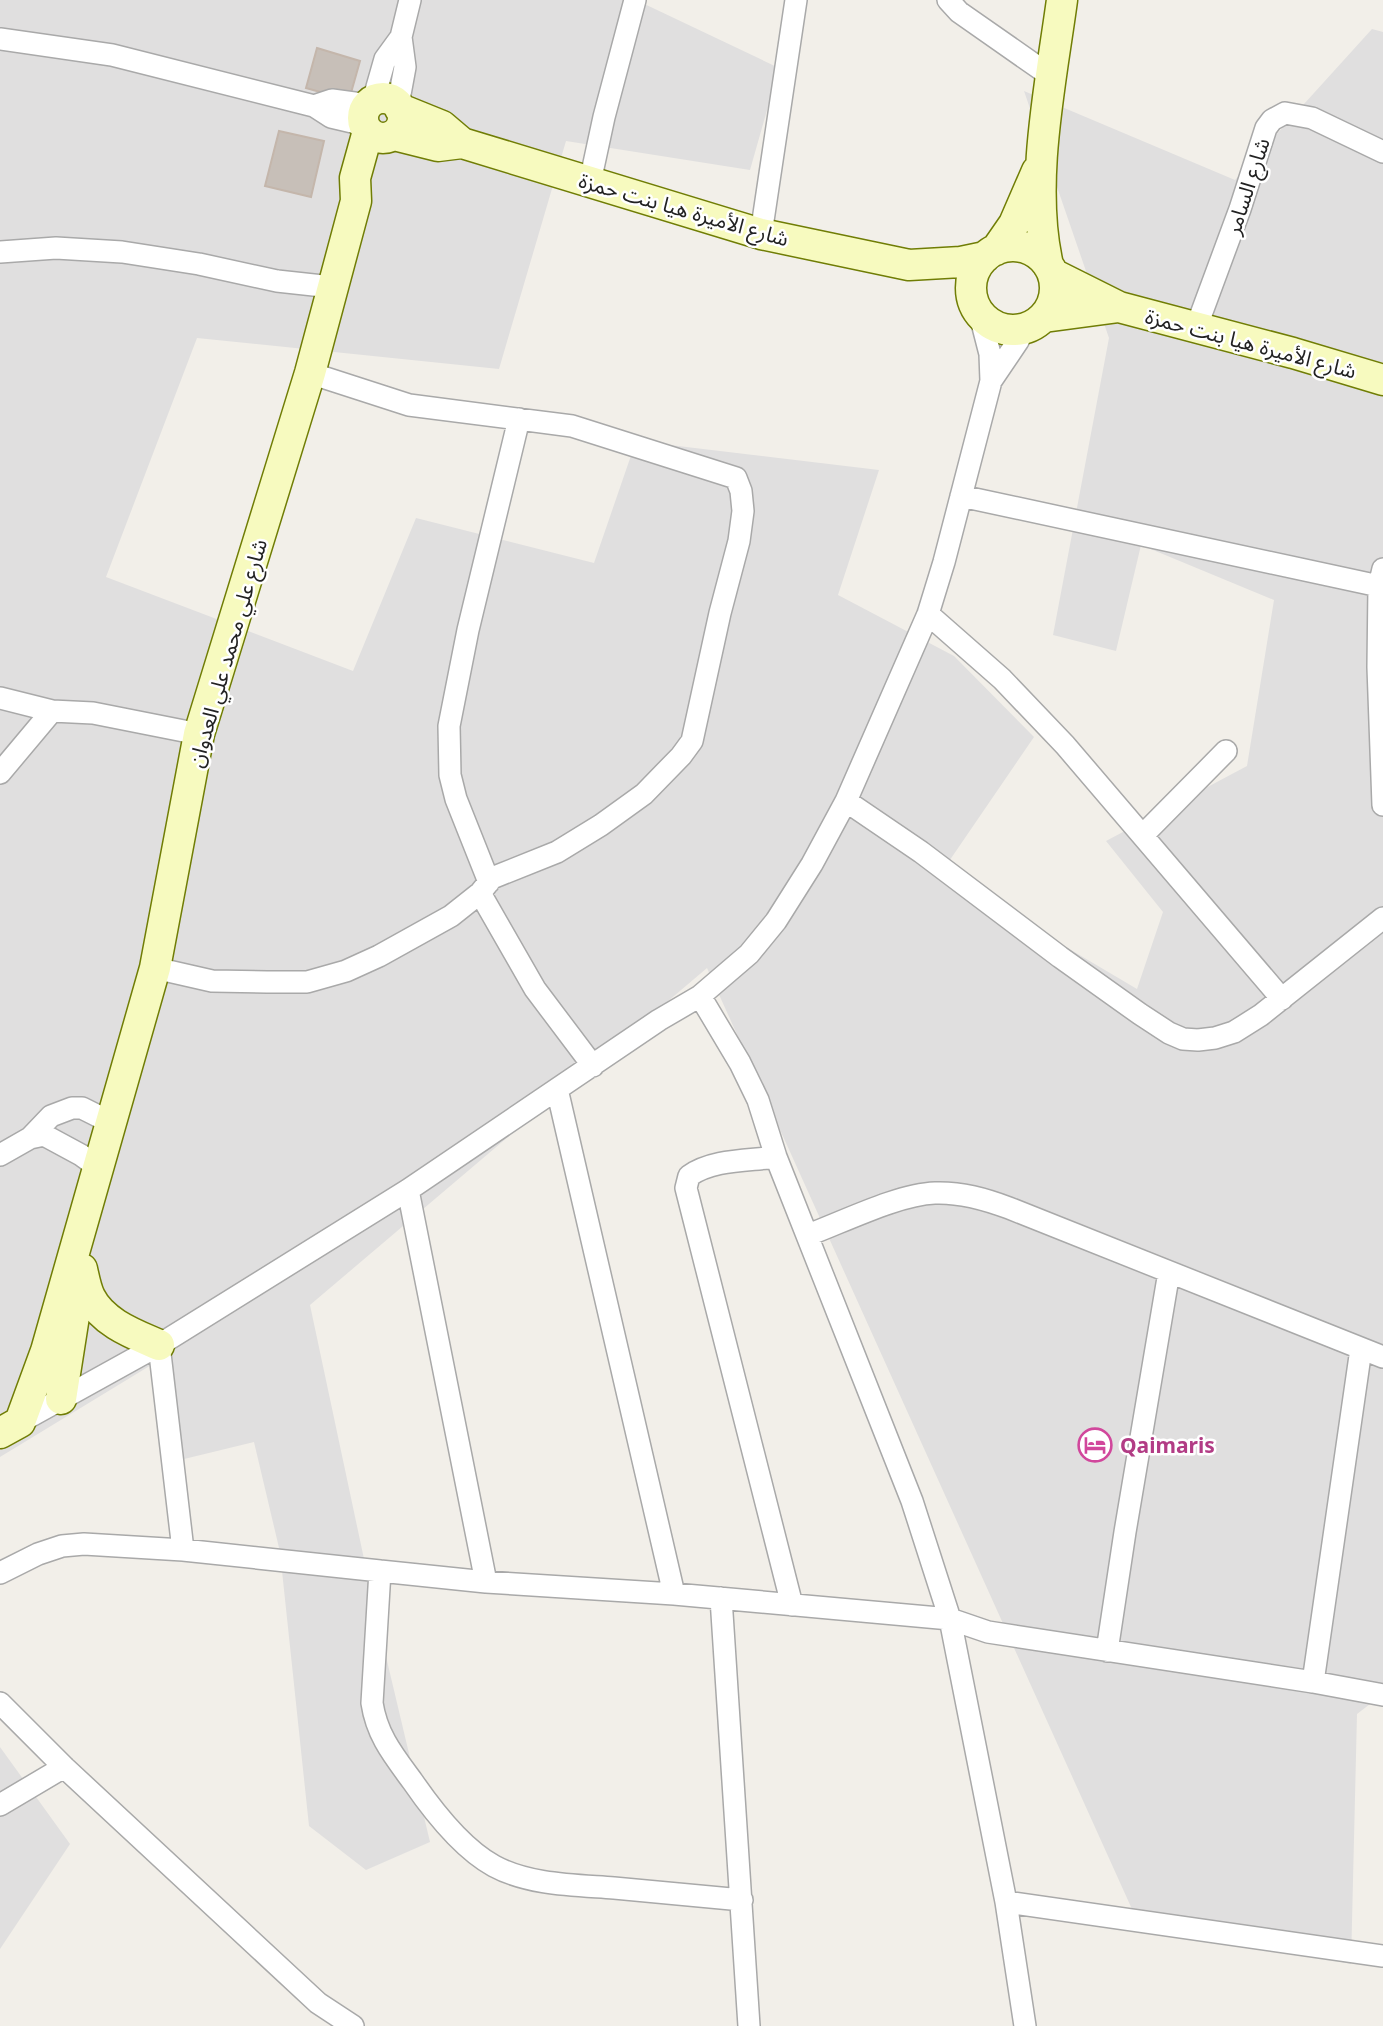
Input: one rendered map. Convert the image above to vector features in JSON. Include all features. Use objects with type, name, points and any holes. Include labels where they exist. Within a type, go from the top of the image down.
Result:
[{"type":"street","name":"شارع علي محمد علي العدوان","points":[[10,1427],[46,1351],[112,1123],[155,968],[200,734],[310,373],[356,201],[355,178],[405,67],[401,37],[410,0]]},
{"type":"street","points":[[590,181],[635,0]]},
{"type":"street","points":[[761,234],[796,0]]},
{"type":"street","points":[[948,0],[960,12],[1052,77]]},
{"type":"street","points":[[990,381],[1018,341],[1051,307],[1055,296],[1055,285],[1042,230],[1041,161],[1062,0]]},
{"type":"street","name":"شارع الأميرة هيا بنت حمزة","points":[[0,38],[112,55],[314,106],[331,117],[381,119],[438,146],[462,143],[761,234],[909,265],[961,262],[990,253]]},
{"type":"street","name":"شارع السامر","points":[[1196,328],[1240,209],[1266,128],[1272,120],[1285,113],[1311,118],[1383,152]]},
{"type":"street","points":[[10,1427],[159,1345],[408,1190],[659,1020],[700,996],[749,954],[776,921],[812,864],[846,801],[928,614],[990,381],[990,354],[971,292],[972,278],[976,266],[1014,224],[1041,161]]},
{"type":"street","points":[[990,253],[1007,246],[1019,246],[1040,256],[1051,269]]},
{"type":"street","points":[[0,252],[56,248],[122,252],[199,264],[277,281],[332,287]]},
{"type":"street","name":"شارع الأميرة هيا بنت حمزة","points":[[909,265],[977,309]]},
{"type":"street","name":"شارع الأميرة هيا بنت حمزة","points":[[1051,269],[1119,307],[1383,380]]},
{"type":"street","name":"شارع الأميرة هيا بنت حمزة","points":[[1034,323],[1119,307]]},
{"type":"street","points":[[977,309],[989,323],[1000,329],[1012,331],[1034,323]]},
{"type":"street","points":[[155,968],[212,981],[307,982],[346,971],[451,916],[492,878],[558,852],[601,825],[644,794],[692,741],[739,541],[743,511],[741,491],[736,478],[572,426],[409,405],[310,373]]},
{"type":"street","points":[[519,419],[468,630],[449,726],[450,775],[485,887],[535,989],[593,1066]]},
{"type":"street","points":[[961,496],[1381,578],[1383,805]]},
{"type":"street","points":[[928,614],[1002,679],[1065,745],[1282,999]]},
{"type":"street","points":[[0,698],[52,711],[93,713],[200,734]]},
{"type":"street","points":[[0,773],[52,711]]},
{"type":"street","points":[[1143,835],[1226,751]]},
{"type":"street","points":[[846,801],[921,852],[1060,957],[1169,1033],[1183,1039],[1215,1038],[1234,1032],[1282,999],[1383,918]]},
{"type":"street","points":[[700,996],[740,1063],[758,1100],[776,1157],[912,1501],[950,1619],[1006,1902],[1025,2026]]},
{"type":"street","points":[[557,1089],[674,1594]]},
{"type":"street","points":[[0,1156],[30,1138],[51,1116],[72,1108],[82,1108],[112,1123]]},
{"type":"street","points":[[30,1138],[44,1135],[99,1168]]},
{"type":"street","points":[[776,1157],[712,1165],[697,1170],[689,1176],[686,1188],[792,1605]]},
{"type":"street","points":[[408,1190],[486,1582]]},
{"type":"street","points":[[808,1235],[901,1199],[934,1193],[964,1195],[1009,1208],[1383,1357]]},
{"type":"street","name":"شارع علي محمد علي العدوان","points":[[61,1399],[81,1267],[81,1230]]},
{"type":"street","points":[[81,1267],[90,1297],[100,1309],[124,1330],[159,1345]]},
{"type":"street","points":[[1107,1651],[1169,1272]]},
{"type":"street","points":[[159,1345],[183,1550]]},
{"type":"street","points":[[1313,1682],[1361,1349]]},
{"type":"street","points":[[0,1573],[38,1554],[62,1546],[107,1544],[183,1550],[486,1582],[674,1594],[950,1619],[988,1632],[1383,1695]]},
{"type":"street","points":[[380,1571],[372,1703],[374,1721],[384,1742],[436,1815],[474,1851],[496,1867],[561,1884],[742,1900]]},
{"type":"street","points":[[721,1598],[749,2026]]},
{"type":"street","points":[[0,1703],[64,1767],[318,2003],[353,2026]]},
{"type":"street","points":[[0,1805],[64,1767]]},
{"type":"street","points":[[1006,1902],[1383,1956]]},
{"type":"shaded area","points":[[0,0],[636,0],[779,68],[750,170],[566,141],[499,369],[197,338],[106,577],[353,671],[416,518],[594,563],[636,441],[879,470],[838,595],[954,656],[1034,737],[941,873],[1137,989],[1163,912],[1106,841],[1247,766],[1274,600],[1141,545],[1116,651],[1053,635],[1109,338],[1024,91],[1235,180],[1372,29],[1383,32],[1383,1694],[1357,1714],[1351,1964],[1136,1918],[707,968],[310,1305],[374,1606],[430,1842],[366,1870],[309,1826],[280,1552],[254,1442],[180,1460],[166,1356],[0,1457]]},
{"type":"shaded area","points":[[0,1747],[70,1844],[0,1949]]},
{"type":"building","points":[[317,48],[360,61],[349,100],[306,88]]},
{"type":"building","points":[[279,131],[324,141],[311,197],[265,186]]},
{"type":"place","name":"Qaimaris","points":[[1095,1445]]}]
